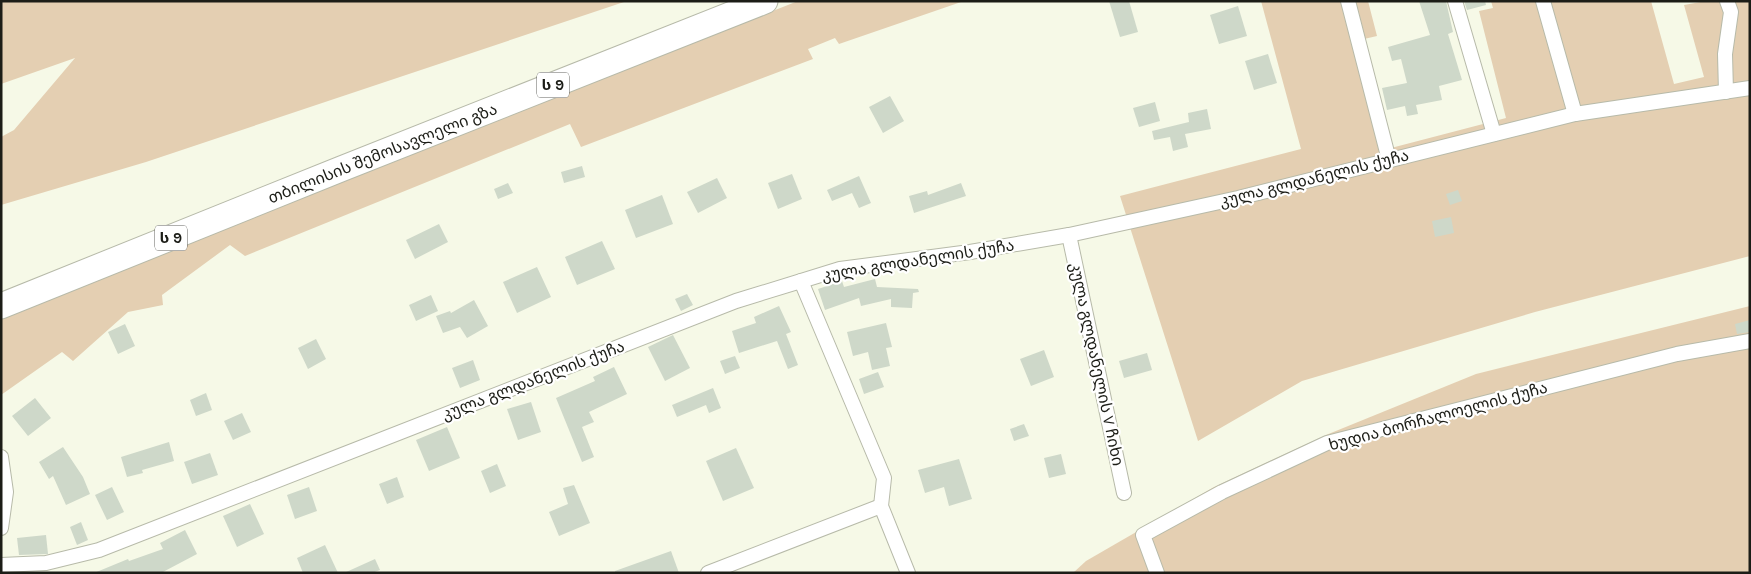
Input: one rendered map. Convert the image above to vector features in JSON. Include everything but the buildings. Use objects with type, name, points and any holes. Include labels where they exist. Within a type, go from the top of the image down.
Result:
[{"type":"highway","name":"თბილისის შემოსავლელი გზა","points":[[1,306],[765,1]]},
{"type":"street","points":[[1348,1],[1389,160]]},
{"type":"street","points":[[1455,1],[1494,134]]},
{"type":"street","points":[[1543,1],[1575,114]]},
{"type":"street","points":[[1726,92],[1725,54],[1731,12],[1727,1]]},
{"type":"street","name":"კულა გლდანელის ქუჩა","points":[[1,565],[46,563],[99,550],[736,301],[840,269],[970,252],[1069,235],[1238,198],[1575,114],[1750,88]]},
{"type":"street","name":"კულა გლდანელის V ჩიხი","points":[[1069,235],[1124,493]]},
{"type":"street","points":[[801,281],[884,478],[881,506],[908,573]]},
{"type":"street","name":"ხუდია ბორჩალოელის ქუჩა","points":[[1156,573],[1142,535],[1222,492],[1327,443],[1678,354],[1750,341]]},
{"type":"street","points":[[1,458],[6,492],[1,528]]},
{"type":"street","points":[[708,573],[881,506]]},
{"type":"shaded area","points":[[1,1],[627,1],[146,162],[1,205],[1,137],[14,130],[75,58],[1,84]]},
{"type":"shaded area","points":[[798,1],[964,1],[839,44],[835,38],[808,49],[813,59],[581,147],[570,124],[245,256],[230,245],[162,295],[163,305],[128,312],[73,361],[62,352],[1,395],[1,316]]},
{"type":"shaded area","points":[[1261,1],[1368,1],[1377,36],[1364,39],[1391,148],[1506,118],[1479,11],[1493,8],[1491,1],[1651,1],[1674,84],[1704,77],[1684,5],[1706,1],[1750,1],[1750,256],[1535,312],[1302,381],[1198,441],[1120,196],[1301,149]]},
{"type":"shaded area","points":[[1750,306],[1750,573],[1073,573],[1086,561],[1214,487],[1326,435],[1476,374]]}]
